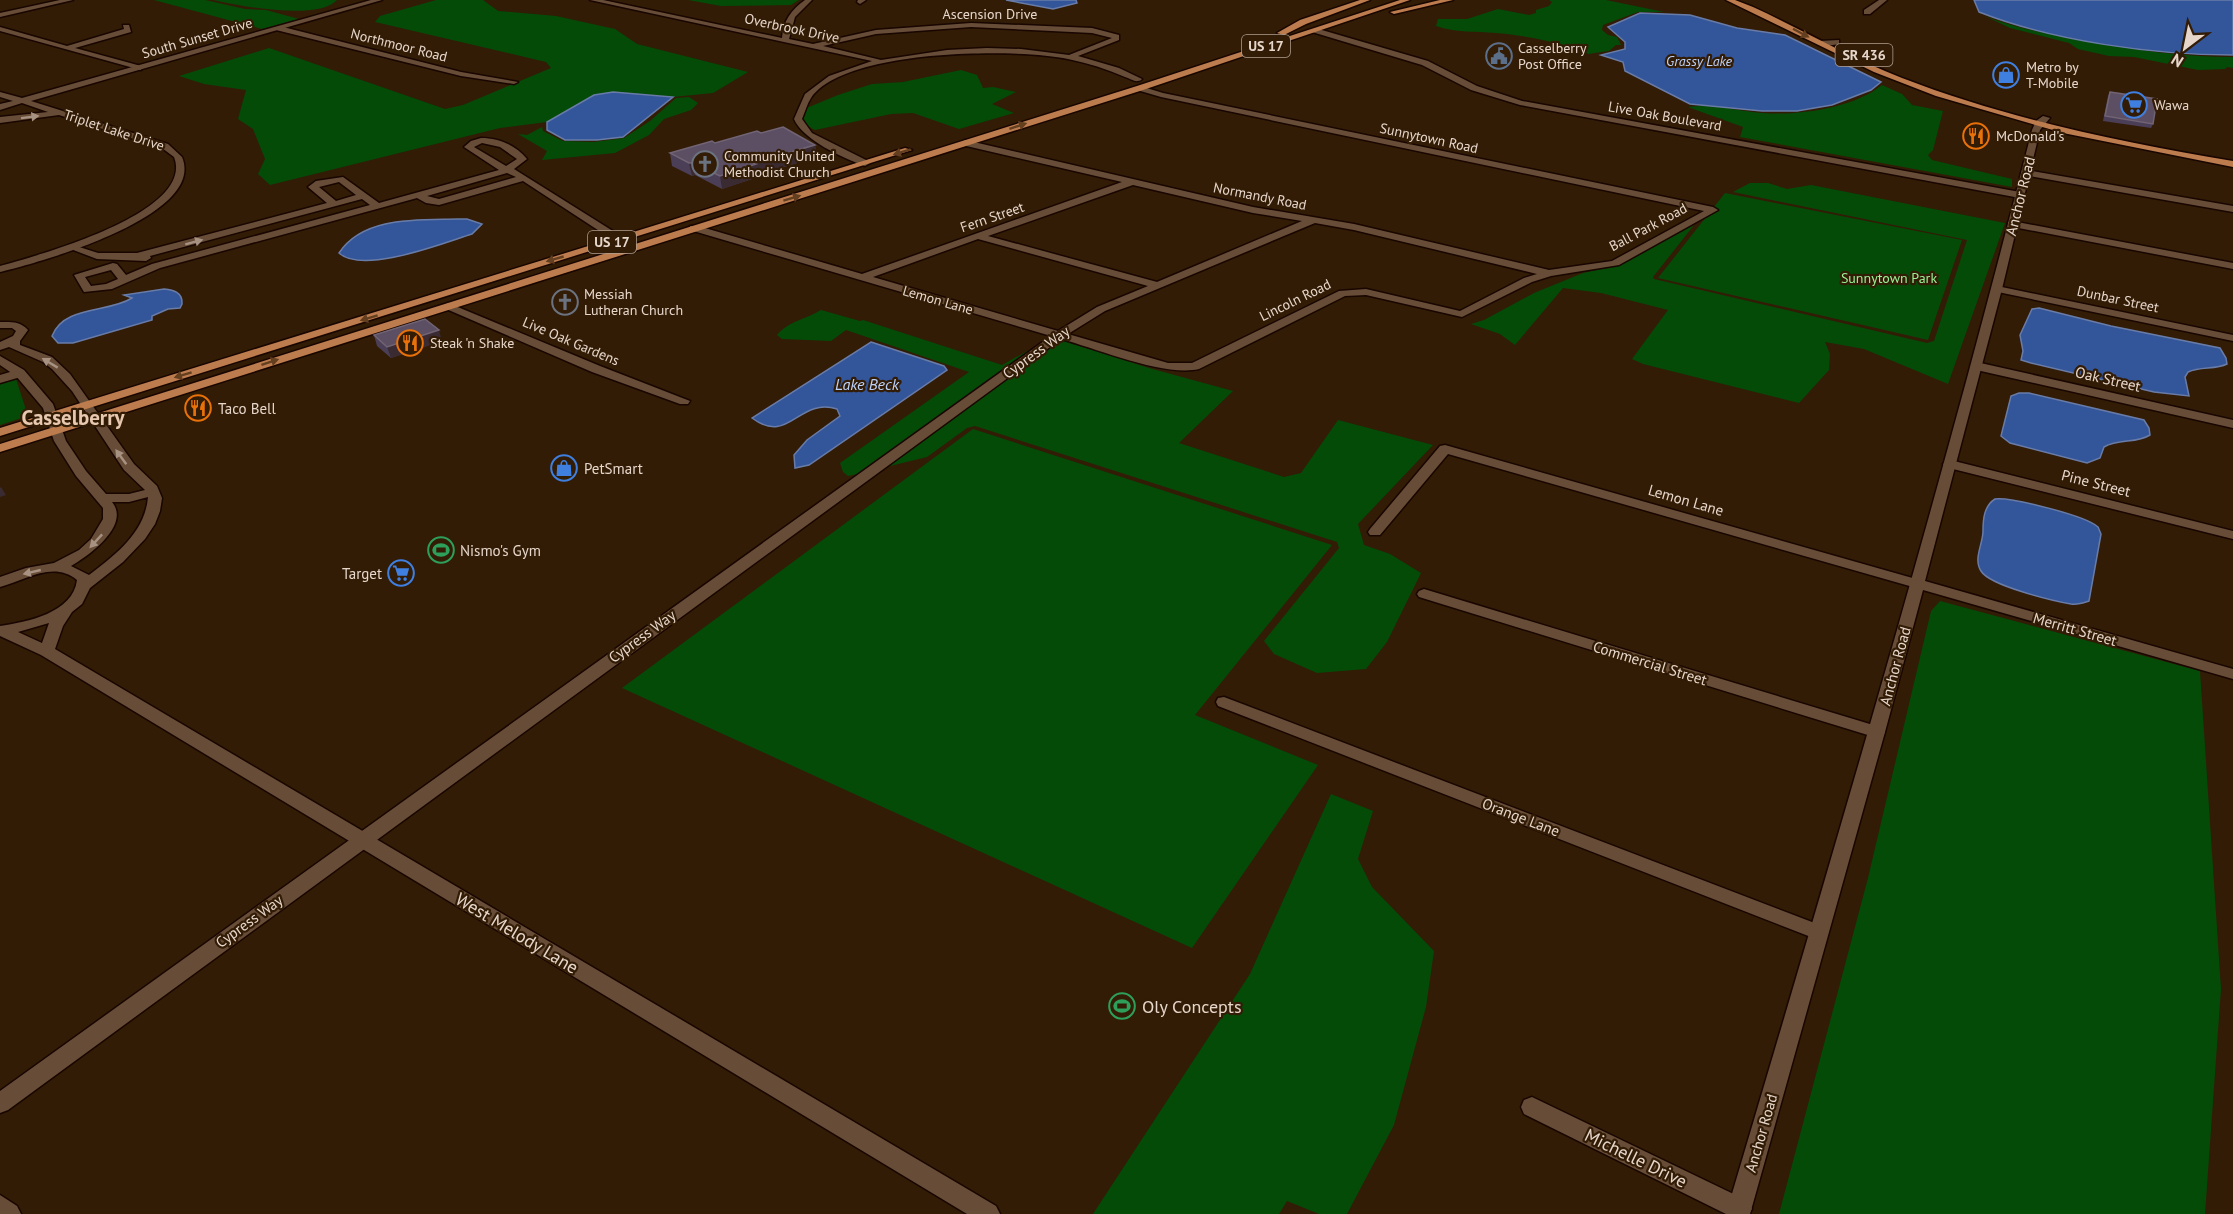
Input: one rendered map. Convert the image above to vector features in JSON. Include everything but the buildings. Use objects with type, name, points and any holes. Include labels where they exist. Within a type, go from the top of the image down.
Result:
[{"type":"main road","points":[[1278,34],[1303,22],[1367,0]]},
{"type":"main road","name":"US 17","points":[[0,448],[965,143],[1142,82],[1156,73],[1393,0]]},
{"type":"main road","name":"US 17","points":[[0,432],[865,163],[1139,83],[1407,0]]},
{"type":"main road","points":[[1346,20],[1450,0]]},
{"type":"main road","name":"SR 436","points":[[1729,0],[1899,79],[1969,104],[2043,121],[2233,157]]},
{"type":"main road","name":"SR 436","points":[[1752,0],[1836,42],[1916,77],[1980,100],[2107,140],[2230,163]]},
{"type":"main road","points":[[965,143],[989,125]]},
{"type":"main road","points":[[845,181],[863,168],[865,163]]},
{"type":"main road","points":[[694,228],[710,218],[758,202],[783,189]]},
{"type":"main road","points":[[572,267],[595,255],[656,236],[663,231],[664,226]]},
{"type":"main road","points":[[447,306],[463,293],[488,280]]},
{"type":"street","points":[[0,15],[70,0]]},
{"type":"street","name":"South Sunset Drive","points":[[0,107],[379,0]]},
{"type":"street","name":"Overbrook Drive","points":[[593,0],[880,61]]},
{"type":"street","points":[[785,40],[786,29],[792,14],[809,0]]},
{"type":"street","points":[[1867,12],[1884,0]]},
{"type":"street","name":"Ascension Drive","points":[[815,46],[906,30],[980,25],[1073,29],[1116,37],[1115,40],[1072,56]]},
{"type":"street","points":[[67,48],[119,34],[128,30],[126,27]]},
{"type":"street","name":"Northmoor Road","points":[[279,28],[461,74],[514,82]]},
{"type":"street","points":[[0,29],[138,68]]},
{"type":"street","name":"Live Oak Boulevard","points":[[1315,30],[1425,63],[1474,88],[1520,103],[2020,195]]},
{"type":"street","points":[[1820,43],[1836,42]]},
{"type":"street","name":"Sunnytown Road","points":[[880,61],[943,51],[974,49],[1012,49],[1072,56],[1099,64],[1161,95],[1713,210]]},
{"type":"street","points":[[865,163],[809,135],[800,124],[798,115],[804,100],[818,85],[856,68],[880,61]]},
{"type":"street","name":"Triplet Lake Drive","points":[[0,94],[168,147],[179,156],[182,165],[174,186],[150,209],[126,224],[73,248],[0,269]]},
{"type":"street","points":[[0,120],[59,112]]},
{"type":"street","name":"Anchor Road","points":[[1739,1211],[1877,732],[2012,224],[2043,121]]},
{"type":"street","points":[[124,279],[153,267],[507,170],[522,158],[495,141],[484,141],[468,146],[493,164],[507,170],[524,178],[612,235],[610,240],[599,246]]},
{"type":"street","name":"Normandy Road","points":[[965,143],[1253,210],[1354,227],[1550,273]]},
{"type":"street","points":[[2026,173],[2233,209]]},
{"type":"street","points":[[418,195],[429,201],[439,202],[524,178]]},
{"type":"street","points":[[334,204],[313,187],[338,179],[377,206]]},
{"type":"street","name":"Fern Street","points":[[862,278],[1132,182]]},
{"type":"street","points":[[137,256],[364,196]]},
{"type":"street","name":"Ball Park Road","points":[[1462,314],[1528,280],[1550,273],[1615,263],[1713,210]]},
{"type":"street","name":"Cypress Way","points":[[0,1103],[1077,322],[1101,309],[1314,220]]},
{"type":"street","points":[[2012,224],[2233,266]]},
{"type":"street","name":"Lemon Lane","points":[[694,228],[1167,366],[1183,368]]},
{"type":"street","points":[[976,236],[1158,285]]},
{"type":"street","points":[[73,248],[97,256],[145,257],[153,267]]},
{"type":"street","name":"Dunbar Street","points":[[1996,289],[2233,338]]},
{"type":"street","name":"Lincoln Road","points":[[1183,368],[1195,366],[1343,293],[1366,292],[1451,314],[1462,314]]},
{"type":"street","name":"Live Oak Gardens","points":[[447,306],[596,369],[684,401]]},
{"type":"street","points":[[0,347],[14,340],[22,330],[15,325],[1,324]]},
{"type":"street","points":[[0,631],[29,626],[68,607],[77,600],[85,585],[133,545],[150,521],[155,499],[153,492],[131,471],[56,366],[15,347],[14,340]]},
{"type":"street","points":[[0,360],[20,373],[49,407],[60,441],[81,473],[110,508],[110,519],[106,530],[84,553],[56,568]]},
{"type":"street","name":"Oak Street","points":[[1976,366],[2233,424]]},
{"type":"street","points":[[0,379],[20,373]]},
{"type":"street","name":"Lemon Lane","points":[[1375,532],[1445,448],[1918,584]]},
{"type":"street","name":"Pine Street","points":[[1950,464],[2233,535]]},
{"type":"street","points":[[104,498],[129,498],[153,492]]},
{"type":"street","points":[[2,581],[31,572],[56,568],[74,571],[84,579],[85,585]]},
{"type":"street","name":"Merritt Street","points":[[1918,584],[2233,674]]},
{"type":"street","name":"Commercial Street","points":[[1424,594],[1877,732]]},
{"type":"street","points":[[47,651],[55,626],[68,607]]},
{"type":"street","name":"West Melody Lane","points":[[0,631],[47,651],[988,1214]]},
{"type":"street","name":"Orange Lane","points":[[1224,702],[1818,932]]},
{"type":"street","name":"Michelle Drive","points":[[1532,1107],[1739,1211]]},
{"type":"street","points":[[0,1206],[9,1214]]},
{"type":"green space","points":[[154,0],[205,0],[245,9],[266,10],[299,19],[262,29]]},
{"type":"green space","points":[[213,0],[337,0],[313,10],[296,11],[259,8]]},
{"type":"green space","points":[[436,0],[483,0],[498,11],[556,16],[615,29],[637,44],[748,72],[713,93],[673,97],[613,92],[594,95],[547,122],[500,128],[270,185],[258,174],[265,159],[253,129],[238,119],[246,90],[204,84],[179,76],[269,48],[445,109],[463,105],[551,68],[546,62],[375,22],[380,16]]},
{"type":"green space","points":[[688,0],[799,0],[791,5],[721,6]]},
{"type":"green space","points":[[1549,0],[1606,0],[1664,12],[1638,12],[1603,25],[1602,30],[1608,35],[1617,37],[1621,45],[1616,45],[1609,51],[1588,54],[1557,43],[1530,37],[1458,31],[1436,26],[1438,19],[1467,19],[1498,9],[1529,15],[1549,6],[1552,2]]},
{"type":"green space","points":[[1985,16],[2036,31],[2123,47],[2178,54],[2233,57],[2233,68],[2198,70],[2134,57],[2109,56],[2010,28]]},
{"type":"green space","points":[[961,70],[977,75],[983,88],[993,87],[1016,92],[992,104],[1014,113],[959,129],[913,113],[891,114],[815,130],[807,124],[803,117],[804,109],[872,84],[903,82]]},
{"type":"green space","points":[[1882,85],[1902,94],[1912,105],[1943,111],[1933,150],[1928,155],[1932,160],[2012,179],[2012,187],[1740,137],[1743,127],[1688,107],[1716,107],[1776,114],[1808,112],[1856,100]]},
{"type":"green space","points":[[689,97],[698,103],[691,110],[664,119],[649,135],[615,153],[542,160],[547,151],[518,134],[527,135],[542,127],[543,131],[563,141],[594,142],[624,138],[650,121],[676,98]]},
{"type":"green space","points":[[1750,183],[1768,183],[1787,189],[1811,185],[2005,223],[1948,384],[1864,349],[1825,342],[1830,354],[1829,370],[1799,403],[1643,364],[1632,359],[1668,310],[1601,293],[1563,288],[1515,345],[1500,334],[1471,324],[1484,320],[1534,293],[1583,273],[1619,265],[1694,225],[1653,277],[1654,279],[1927,343],[1934,341],[1967,240],[1733,192]]},
{"type":"green space","name":"Sunnytown Park","points":[[1725,193],[1962,240],[1928,340],[1658,278]]},
{"type":"green space","points":[[821,310],[863,320],[1002,365],[1038,345],[858,474],[848,476],[843,472],[840,463],[969,372],[846,330],[831,341],[782,339],[777,335],[791,324]]},
{"type":"green space","points":[[1061,340],[1149,368],[1233,391],[1179,443],[1284,477],[1301,473],[1338,420],[1433,445],[1358,524],[1364,545],[1390,554],[1421,573],[1387,642],[1366,669],[1317,673],[1274,654],[1264,641],[1339,548],[1337,542],[975,426],[967,428],[927,457],[886,467]]},
{"type":"green space","points":[[16,379],[28,416],[0,425],[0,382]]},
{"type":"green space","points":[[973,429],[1332,545],[1195,715],[1318,765],[1192,948],[622,688]]},
{"type":"green space","points":[[1940,601],[2200,671],[2221,989],[2205,1214],[1779,1214],[1868,878],[1931,611]]},
{"type":"green space","points":[[1331,794],[1373,811],[1358,859],[1372,887],[1434,951],[1426,1007],[1394,1125],[1347,1214],[1319,1214],[1287,1201],[1279,1214],[1093,1214],[1250,974]]},
{"type":"water","points":[[1006,0],[1076,0],[1077,3],[1053,9]]},
{"type":"water","points":[[1974,0],[2233,0],[2233,55],[2137,49],[2071,38],[2039,31],[1979,12]]},
{"type":"water","name":"Grassy Lake","points":[[1640,13],[1690,15],[1737,28],[1785,35],[1881,82],[1871,90],[1832,105],[1797,111],[1762,111],[1690,104],[1625,71],[1623,62],[1601,55],[1625,49],[1625,42],[1608,27]]},
{"type":"water","points":[[613,92],[673,97],[623,137],[565,140],[547,130],[547,122],[594,95]]},
{"type":"water","points":[[467,219],[482,224],[472,234],[424,250],[366,261],[350,259],[339,253],[349,241],[362,232],[392,222]]},
{"type":"water","points":[[164,289],[179,294],[182,300],[180,308],[168,309],[152,316],[152,320],[73,343],[58,343],[52,336],[58,326],[77,314],[122,303],[132,298],[124,295]]},
{"type":"water","points":[[2039,308],[2111,326],[2220,348],[2227,364],[2188,372],[2185,377],[2189,396],[2154,392],[2021,360],[2023,351],[2020,335],[2032,309]]},
{"type":"water","name":"Lake Beck","points":[[871,342],[944,366],[947,370],[809,465],[795,468],[794,455],[807,440],[840,416],[837,409],[824,407],[812,409],[775,427],[752,418]]},
{"type":"water","points":[[2029,393],[2144,420],[2150,435],[2145,438],[2110,444],[2104,447],[2100,458],[2087,463],[2010,443],[2001,436],[2011,396]]},
{"type":"water","points":[[1995,499],[2048,508],[2098,527],[2101,534],[2089,601],[2074,604],[2037,596],[1996,582],[1981,571],[1978,556],[1983,536],[1984,517],[1988,505]]},
{"type":"place","name":"Casselberry Post Office","points":[[1499,56]]},
{"type":"place","name":"Metro by T-Mobile","points":[[2006,75]]},
{"type":"place","name":"Wawa","points":[[2134,105]]},
{"type":"place","name":"McDonald's","points":[[1976,136]]},
{"type":"place","name":"Community United Methodist Church","points":[[705,164]]},
{"type":"place","name":"Messiah Lutheran Church","points":[[565,302]]},
{"type":"place","name":"Steak 'n Shake","points":[[410,343]]},
{"type":"place","name":"Taco Bell","points":[[198,408]]},
{"type":"place","name":"PetSmart","points":[[564,468]]},
{"type":"place","name":"Nismo's Gym","points":[[441,550]]},
{"type":"place","name":"Target","points":[[401,573]]},
{"type":"place","name":"Oly Concepts","points":[[1122,1006]]},
{"type":"district","name":"Casselberry","points":[[73,417]]}]
